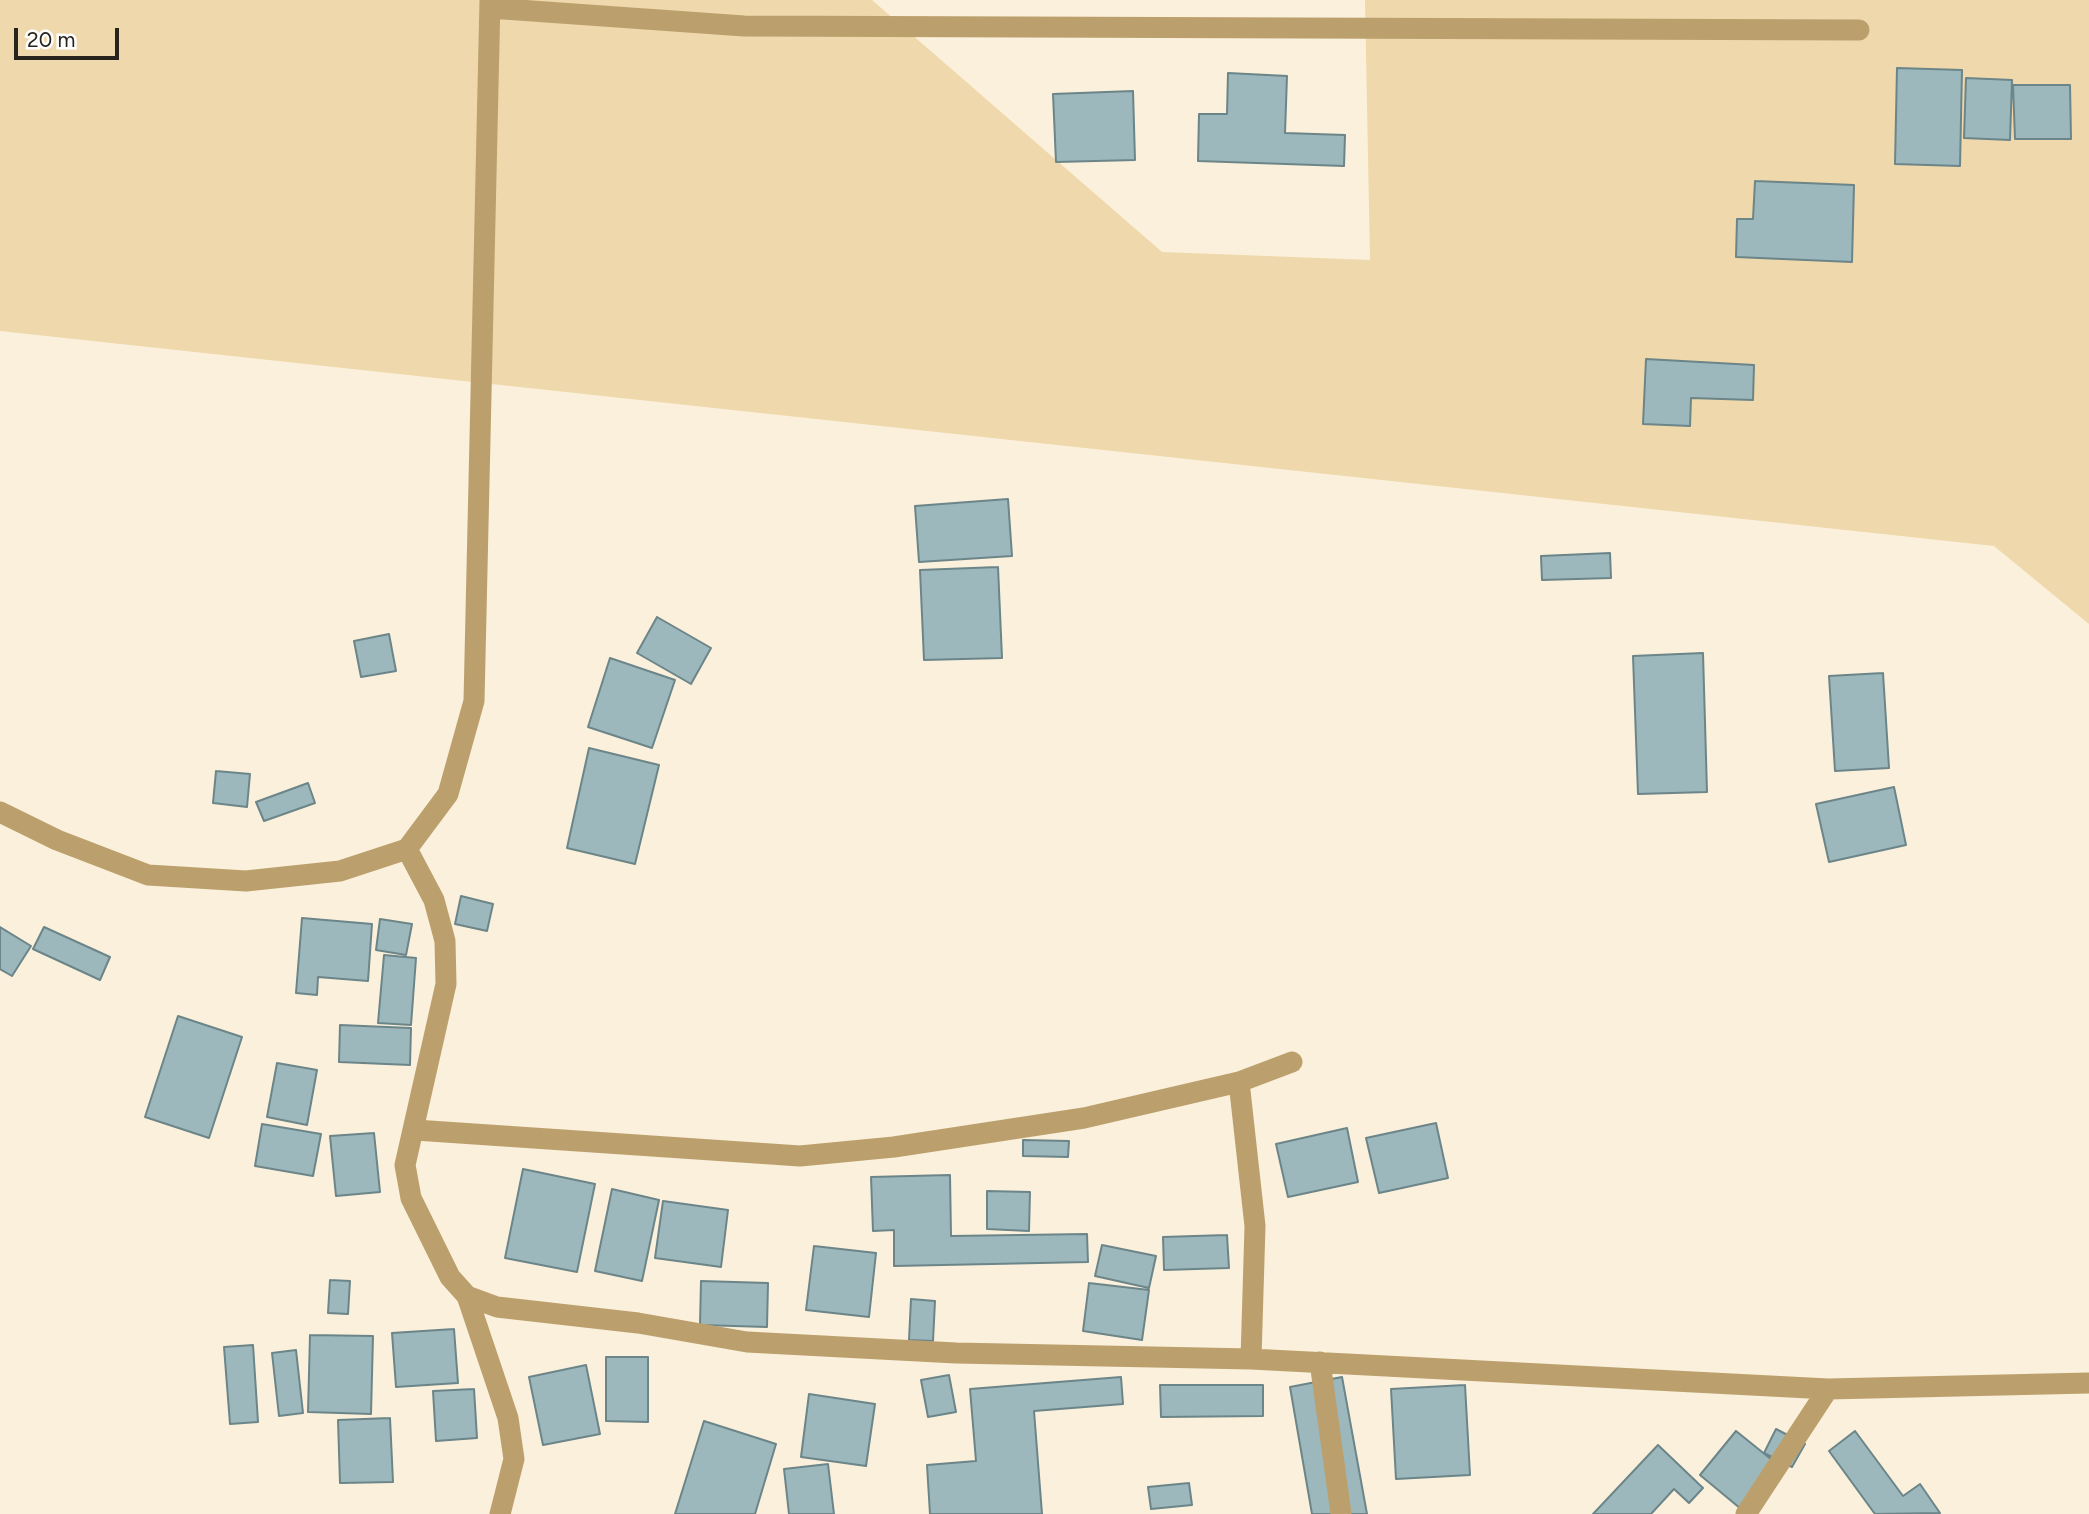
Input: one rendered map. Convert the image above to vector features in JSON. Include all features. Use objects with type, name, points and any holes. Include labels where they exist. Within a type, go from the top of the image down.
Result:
[{"type":"street","points":[[0,812],[57,840],[148,875],[246,881],[340,871],[407,849],[448,794],[474,701],[490,4],[744,26],[1859,30]]},
{"type":"street","points":[[407,849],[434,900],[445,941],[446,984],[405,1165],[411,1198],[450,1277],[467,1296],[508,1418],[514,1459],[500,1514]]},
{"type":"street","points":[[415,1130],[800,1156],[894,1147],[1084,1118],[1239,1082],[1292,1062]]},
{"type":"street","points":[[1239,1082],[1255,1226],[1251,1359]]},
{"type":"street","points":[[467,1296],[497,1307],[638,1323],[747,1342],[956,1353],[1251,1359],[1828,1389],[2089,1383]]},
{"type":"street","points":[[1320,1362],[1341,1514]]},
{"type":"street","points":[[1746,1514],[1828,1389]]},
{"type":"shaded area","points":[[0,0],[872,0],[1162,252],[1370,260],[1365,0],[2089,0],[2089,624],[1994,546],[0,331]]},
{"type":"building","points":[[1897,68],[1962,70],[1960,166],[1895,164]]},
{"type":"building","points":[[1228,73],[1287,76],[1285,133],[1345,135],[1344,166],[1198,161],[1199,114],[1227,114]]},
{"type":"building","points":[[1966,78],[2012,80],[2010,140],[1964,138]]},
{"type":"building","points":[[2013,85],[2070,85],[2071,139],[2015,139]]},
{"type":"building","points":[[1133,91],[1135,160],[1056,162],[1053,94]]},
{"type":"building","points":[[1755,181],[1854,185],[1852,262],[1736,257],[1737,219],[1753,219]]},
{"type":"building","points":[[1646,359],[1754,365],[1753,400],[1691,398],[1690,426],[1643,424]]},
{"type":"building","points":[[1008,499],[1012,556],[919,562],[915,506]]},
{"type":"building","points":[[1610,553],[1611,578],[1542,580],[1541,556]]},
{"type":"building","points":[[998,567],[1002,658],[924,660],[920,570]]},
{"type":"building","points":[[657,617],[711,648],[691,684],[637,653]]},
{"type":"building","points":[[389,634],[396,671],[361,677],[354,641]]},
{"type":"building","points":[[1703,653],[1707,792],[1638,794],[1633,656]]},
{"type":"building","points":[[610,658],[675,680],[652,748],[588,727]]},
{"type":"building","points":[[1883,673],[1889,768],[1835,771],[1829,676]]},
{"type":"building","points":[[589,748],[659,765],[635,864],[567,848]]},
{"type":"building","points":[[216,771],[250,774],[247,807],[213,803]]},
{"type":"building","points":[[308,783],[315,803],[264,821],[256,802]]},
{"type":"building","points":[[1894,787],[1906,845],[1829,862],[1816,804]]},
{"type":"building","points":[[461,896],[493,904],[487,931],[455,924]]},
{"type":"building","points":[[302,918],[372,924],[368,981],[318,977],[317,995],[296,993]]},
{"type":"building","points":[[380,919],[412,924],[406,955],[376,950]]},
{"type":"building","points":[[0,927],[31,946],[12,976],[0,969]]},
{"type":"building","points":[[44,927],[110,957],[100,980],[33,949]]},
{"type":"building","points":[[384,955],[416,958],[411,1025],[378,1023]]},
{"type":"building","points":[[178,1016],[242,1037],[209,1138],[145,1117]]},
{"type":"building","points":[[340,1025],[411,1028],[410,1065],[339,1062]]},
{"type":"building","points":[[277,1063],[317,1070],[307,1125],[267,1117]]},
{"type":"building","points":[[1436,1123],[1448,1178],[1379,1193],[1366,1138]]},
{"type":"building","points":[[262,1124],[321,1134],[313,1176],[255,1166]]},
{"type":"building","points":[[1347,1128],[1358,1182],[1288,1197],[1276,1144]]},
{"type":"building","points":[[374,1133],[380,1192],[336,1196],[330,1136]]},
{"type":"building","points":[[1023,1140],[1069,1141],[1068,1157],[1023,1156]]},
{"type":"building","points":[[523,1169],[595,1184],[577,1272],[505,1258]]},
{"type":"building","points":[[950,1175],[951,1236],[1087,1234],[1088,1262],[894,1266],[894,1230],[873,1231],[871,1177]]},
{"type":"building","points":[[612,1189],[659,1200],[642,1281],[595,1271]]},
{"type":"building","points":[[987,1191],[1030,1192],[1029,1231],[987,1229]]},
{"type":"building","points":[[663,1201],[728,1210],[721,1267],[655,1258]]},
{"type":"building","points":[[1227,1235],[1229,1268],[1164,1270],[1163,1237]]},
{"type":"building","points":[[1102,1245],[1156,1256],[1149,1288],[1095,1276]]},
{"type":"building","points":[[814,1246],[876,1253],[869,1317],[806,1310]]},
{"type":"building","points":[[330,1280],[350,1281],[348,1314],[328,1313]]},
{"type":"building","points":[[701,1281],[768,1283],[767,1327],[700,1325]]},
{"type":"building","points":[[1089,1283],[1149,1290],[1142,1340],[1083,1331]]},
{"type":"building","points":[[911,1299],[935,1301],[933,1341],[909,1340]]},
{"type":"building","points":[[454,1329],[458,1383],[396,1387],[392,1333]]},
{"type":"building","points":[[310,1335],[373,1336],[371,1414],[308,1412]]},
{"type":"building","points":[[253,1345],[258,1422],[230,1424],[224,1347]]},
{"type":"building","points":[[296,1350],[303,1413],[279,1416],[272,1353]]},
{"type":"building","points":[[606,1357],[648,1357],[648,1422],[606,1421]]},
{"type":"building","points":[[586,1365],[600,1434],[543,1445],[529,1377]]},
{"type":"building","points":[[949,1375],[956,1412],[928,1417],[921,1380]]},
{"type":"building","points":[[1121,1377],[1123,1404],[1034,1411],[1042,1514],[930,1514],[927,1465],[976,1461],[970,1389]]},
{"type":"building","points":[[1342,1377],[1367,1514],[1312,1514],[1290,1387]]},
{"type":"building","points":[[1160,1385],[1263,1385],[1263,1416],[1161,1417]]},
{"type":"building","points":[[1465,1385],[1470,1475],[1396,1479],[1391,1389]]},
{"type":"building","points":[[474,1389],[477,1438],[436,1441],[433,1391]]},
{"type":"building","points":[[809,1394],[875,1404],[866,1466],[801,1457]]},
{"type":"building","points":[[390,1418],[393,1482],[340,1483],[338,1420]]},
{"type":"building","points":[[704,1421],[776,1444],[755,1514],[675,1514]]},
{"type":"building","points":[[1776,1429],[1805,1444],[1792,1467],[1764,1453]]},
{"type":"building","points":[[1736,1431],[1777,1464],[1741,1509],[1700,1475]]},
{"type":"building","points":[[1855,1431],[1903,1496],[1920,1484],[1940,1513],[1875,1514],[1829,1451]]},
{"type":"building","points":[[1658,1445],[1703,1488],[1689,1503],[1674,1489],[1651,1514],[1593,1514]]},
{"type":"building","points":[[828,1464],[834,1514],[789,1514],[784,1469]]},
{"type":"building","points":[[1189,1483],[1192,1505],[1151,1509],[1148,1487]]}]
